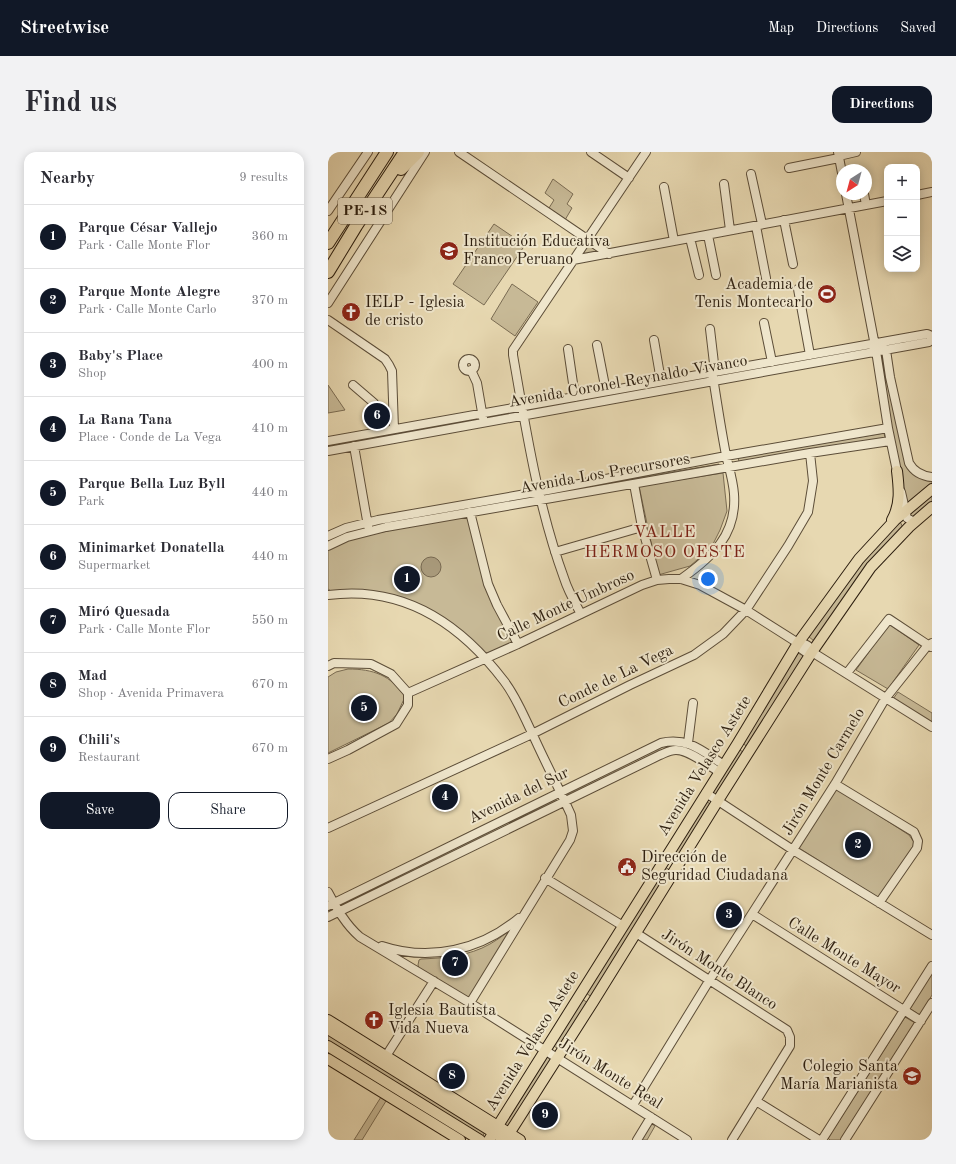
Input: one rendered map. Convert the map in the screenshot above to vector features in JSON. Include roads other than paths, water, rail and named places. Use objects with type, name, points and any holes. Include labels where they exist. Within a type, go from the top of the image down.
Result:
[{"type":"highway","name":"PE-1S","points":[[328,243],[342,219],[387,152]]},
{"type":"highway","name":"PE-1S","points":[[328,272],[366,209],[405,152]]},
{"type":"highway","points":[[366,209],[403,166],[418,152]]},
{"type":"highway","points":[[328,229],[342,219]]},
{"type":"main road","points":[[887,528],[898,506],[899,492],[897,471]]},
{"type":"main road","name":"Avenida Velasco Astete","points":[[494,1133],[738,743],[798,643],[860,559],[905,510],[932,489]]},
{"type":"main road","name":"Avenida Velasco Astete","points":[[506,1138],[558,1058],[812,652],[871,568],[914,522],[932,507]]},
{"type":"main road","points":[[738,743],[749,751]]},
{"type":"main road","points":[[663,861],[675,869]]},
{"type":"main road","points":[[580,994],[593,1002]]},
{"type":"main road","points":[[328,1020],[386,1056],[494,1133]]},
{"type":"main road","points":[[328,1029],[494,1133],[506,1138],[520,1140]]},
{"type":"main road","points":[[328,1046],[480,1140]]},
{"type":"main road","points":[[330,1060],[357,1064]]},
{"type":"main road","points":[[330,1060],[460,1140]]},
{"type":"street","points":[[328,211],[368,152]]},
{"type":"street","points":[[328,303],[425,152]]},
{"type":"street","points":[[459,152],[609,254]]},
{"type":"street","points":[[591,152],[629,178]]},
{"type":"street","points":[[580,614],[564,580],[539,496],[512,355],[513,350],[588,240],[645,152]]},
{"type":"street","points":[[789,168],[838,155],[856,152]]},
{"type":"street","points":[[751,174],[766,278]]},
{"type":"street","points":[[724,184],[730,230]]},
{"type":"street","points":[[664,187],[674,241]]},
{"type":"street","points":[[920,194],[932,192]]},
{"type":"street","points":[[847,200],[876,347],[890,441],[907,518],[914,522]]},
{"type":"street","points":[[865,200],[866,205]]},
{"type":"street","points":[[573,260],[884,202]]},
{"type":"street","points":[[784,220],[793,264]]},
{"type":"street","points":[[708,235],[716,275]]},
{"type":"street","points":[[690,238],[699,275]]},
{"type":"street","points":[[798,289],[810,355]]},
{"type":"street","points":[[328,320],[385,359],[389,365],[392,371],[394,429]]},
{"type":"street","points":[[764,323],[772,362]]},
{"type":"street","points":[[681,579],[713,554],[726,536],[733,519],[735,505],[714,375],[710,329]]},
{"type":"street","name":"Avenida Coronel Reynaldo Vivanco","points":[[328,441],[661,381],[714,375],[876,347],[927,334],[932,336]]},
{"type":"street","points":[[876,347],[886,350],[929,342],[932,339]]},
{"type":"street","points":[[654,340],[661,381]]},
{"type":"street","points":[[598,345],[606,391]]},
{"type":"street","name":"Avenida Coronel Reynaldo Vivanco","points":[[328,451],[620,398],[772,362],[810,355],[876,347]]},
{"type":"street","points":[[568,350],[575,397]]},
{"type":"street","points":[[886,350],[890,377],[909,463],[912,468],[921,475],[932,477]]},
{"type":"street","points":[[471,370],[477,383],[484,422]]},
{"type":"street","points":[[353,385],[374,403],[381,431]]},
{"type":"street","points":[[619,389],[620,398]]},
{"type":"street","name":"Avenida Los Precursores","points":[[328,536],[346,528],[470,512],[726,456],[888,428]]},
{"type":"street","name":"Avenida Los Precursores","points":[[328,546],[368,526],[539,496],[634,484],[810,453],[890,441]]},
{"type":"street","points":[[354,446],[368,526]]},
{"type":"street","name":"Conde de La Vega","points":[[328,828],[532,734],[694,655],[723,634],[746,610],[788,546],[808,512],[813,481],[810,453]]},
{"type":"street","points":[[634,484],[642,527],[657,580]]},
{"type":"street","points":[[470,512],[488,584],[497,605],[518,644]]},
{"type":"street","points":[[555,552],[642,527]]},
{"type":"street","points":[[689,573],[692,582]]},
{"type":"street","name":"Calle Monte Umbroso","points":[[408,693],[518,644],[642,585],[657,580],[681,579],[700,585],[746,610],[798,643],[803,643],[811,648],[812,652],[932,728]]},
{"type":"street","points":[[329,594],[373,594],[401,600],[438,618],[456,631],[485,659],[505,682],[520,707],[571,815],[573,831],[570,840],[522,915],[470,1003]]},
{"type":"street","points":[[847,674],[889,619],[931,645]]},
{"type":"street","name":"Jirón Monte Carmelo","points":[[633,1105],[709,981],[835,784],[886,699],[931,645]]},
{"type":"street","points":[[328,666],[334,663],[371,664],[391,674],[408,693],[408,705],[396,724],[328,759]]},
{"type":"street","points":[[688,743],[693,703]]},
{"type":"street","name":"Avenida del Sur","points":[[331,904],[661,743],[677,741],[688,743],[722,768]]},
{"type":"street","name":"Avenida del Sur","points":[[328,917],[338,910],[660,755],[677,750],[722,768]]},
{"type":"street","points":[[835,784],[914,832],[918,841],[917,848],[879,903]]},
{"type":"street","points":[[706,793],[793,850],[932,935]]},
{"type":"street","points":[[429,856],[433,865]]},
{"type":"street","points":[[545,878],[623,926]]},
{"type":"street","name":"Jirón Monte Real","points":[[328,892],[331,904],[338,910],[351,930],[546,1050],[687,1140]]},
{"type":"street","name":"Calle Monte Mayor","points":[[752,914],[921,1021]]},
{"type":"street","points":[[369,942],[399,951],[422,954],[440,953],[464,948],[490,938],[522,915]]},
{"type":"street","name":"Jirón Monte Blanco","points":[[636,933],[787,1030],[790,1037],[790,1046],[756,1101]]},
{"type":"street","points":[[418,971],[416,962],[422,954]]},
{"type":"street","points":[[822,1140],[932,966]]},
{"type":"street","points":[[386,1056],[434,981]]},
{"type":"street","points":[[845,1140],[932,1003]]},
{"type":"street","points":[[732,1140],[756,1101],[818,1140]]},
{"type":"street","points":[[637,1140],[651,1117]]},
{"type":"place","name":"Institución Educativa Franco Peruano","points":[[449,251]]},
{"type":"place","name":"Academia de Tenis Montecarlo","points":[[827,294]]},
{"type":"place","name":"IELP - Iglesia de cristo","points":[[351,312]]},
{"type":"place","name":"Minimarket Donatella","points":[[377,416]]},
{"type":"place","name":"Parque César Vallejo","points":[[407,579]]},
{"type":"place","name":"Parque Bella Luz Byll","points":[[364,708]]},
{"type":"place","name":"La Rana Tana","points":[[445,797]]},
{"type":"place","name":"Parque Monte Alegre","points":[[858,845]]},
{"type":"place","name":"Dirección de Seguridad Ciudadana","points":[[627,867]]},
{"type":"place","name":"Baby's Place","points":[[729,915]]},
{"type":"place","name":"Miró Quesada","points":[[455,963]]},
{"type":"place","name":"Iglesia Bautista Vida Nueva","points":[[374,1020]]},
{"type":"place","name":"Mad","points":[[452,1076]]},
{"type":"place","name":"Colegio Santa María Marianista","points":[[912,1076]]},
{"type":"place","name":"Chili's","points":[[545,1115]]},
{"type":"district","name":"VALLE HERMOSO OESTE","points":[[665,542]]}]
